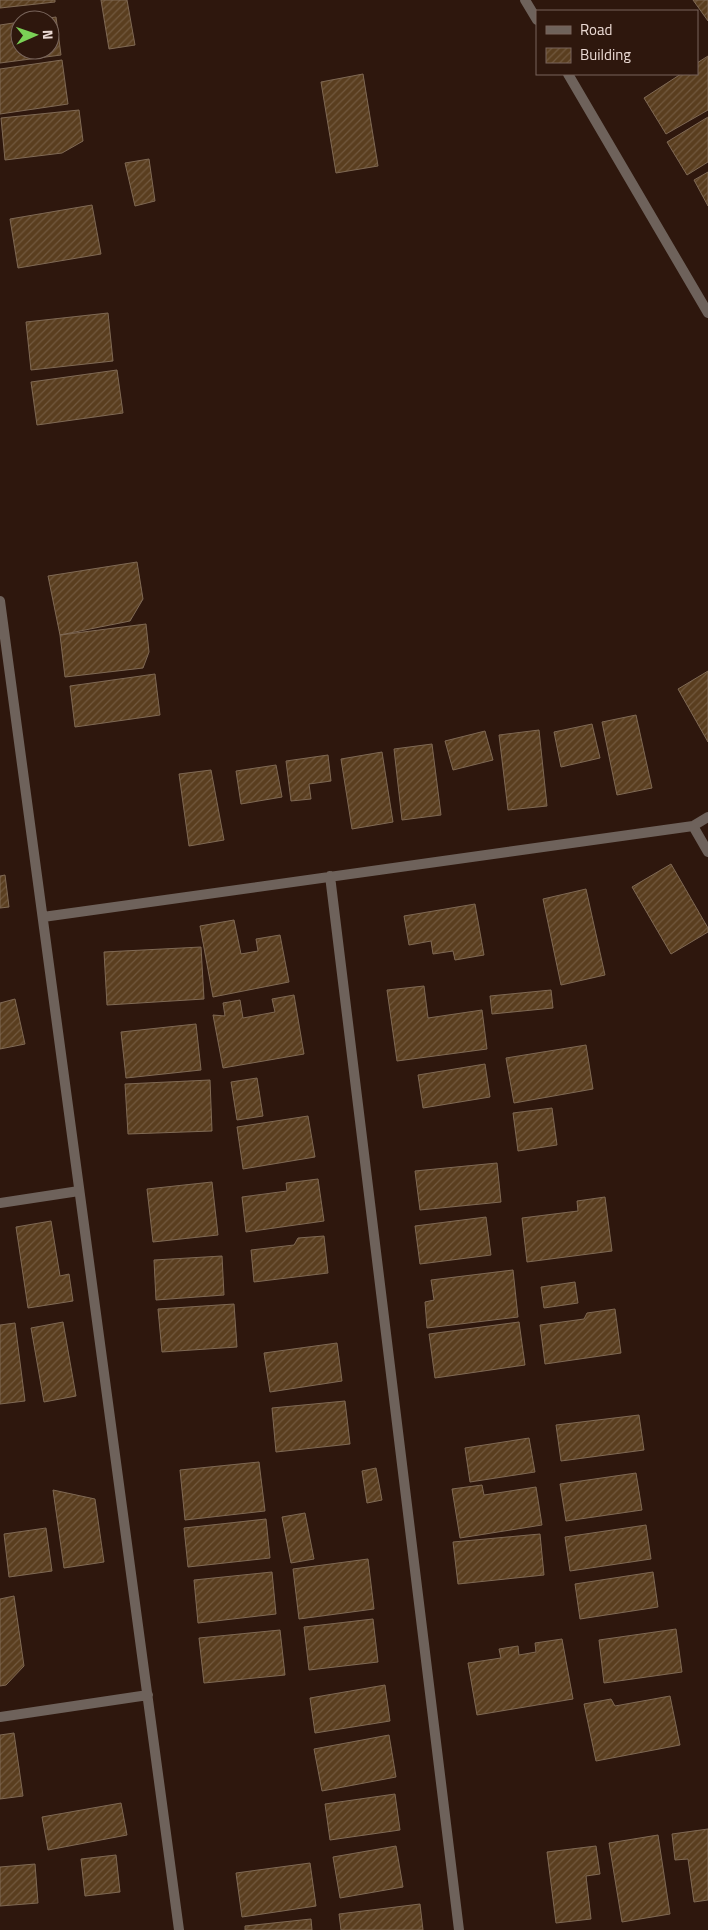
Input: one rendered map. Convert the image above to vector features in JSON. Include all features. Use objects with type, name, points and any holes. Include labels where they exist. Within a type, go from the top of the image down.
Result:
[{"type":"street","points":[[525,0],[536,18]]},
{"type":"street","points":[[569,75],[708,311]]},
{"type":"street","points":[[0,601],[179,1930]]},
{"type":"street","points":[[43,917],[693,826],[708,817]]},
{"type":"street","points":[[693,826],[708,852]]},
{"type":"street","points":[[330,876],[459,1930]]},
{"type":"street","points":[[0,1203],[79,1191]]},
{"type":"street","points":[[0,1717],[148,1695]]},
{"type":"building","points":[[0,0],[55,0],[55,2],[0,8]]},
{"type":"building","points":[[101,0],[127,0],[135,45],[109,49]]},
{"type":"building","points":[[693,0],[708,0],[708,21]]},
{"type":"building","points":[[10,24],[10,60],[23,60],[0,63],[0,25]]},
{"type":"building","points":[[708,56],[708,110],[666,134],[644,98],[679,75],[698,75],[698,62]]},
{"type":"building","points":[[62,60],[68,104],[0,114],[0,69]]},
{"type":"building","points":[[363,74],[378,166],[336,173],[321,82]]},
{"type":"building","points":[[79,110],[83,141],[62,153],[5,160],[1,118]]},
{"type":"building","points":[[708,117],[708,162],[687,175],[667,142]]},
{"type":"building","points":[[149,159],[155,201],[135,206],[125,163]]},
{"type":"building","points":[[708,172],[708,206],[694,180]]},
{"type":"building","points":[[92,205],[101,254],[18,268],[10,219]]},
{"type":"building","points":[[108,313],[113,361],[31,370],[26,322]]},
{"type":"building","points":[[117,370],[123,413],[37,425],[31,382]]},
{"type":"building","points":[[137,562],[143,599],[130,621],[60,635],[48,576]]},
{"type":"building","points":[[146,624],[149,652],[143,668],[65,677],[60,635]]},
{"type":"building","points":[[708,671],[708,742],[678,689]]},
{"type":"building","points":[[155,674],[160,715],[75,727],[70,686]]},
{"type":"building","points":[[636,715],[652,788],[617,795],[602,722]]},
{"type":"building","points":[[592,724],[600,758],[561,767],[554,732]]},
{"type":"building","points":[[539,730],[547,806],[508,810],[499,735]]},
{"type":"building","points":[[485,731],[493,760],[453,770],[445,741]]},
{"type":"building","points":[[432,744],[441,815],[402,820],[394,749]]},
{"type":"building","points":[[382,752],[393,822],[352,829],[341,759]]},
{"type":"building","points":[[328,755],[331,781],[309,784],[311,799],[291,801],[286,761]]},
{"type":"building","points":[[276,765],[282,797],[241,804],[236,771]]},
{"type":"building","points":[[211,770],[224,840],[189,846],[179,774]]},
{"type":"building","points":[[671,864],[708,928],[708,932],[671,954],[632,887]]},
{"type":"building","points":[[5,875],[9,907],[0,908],[0,876]]},
{"type":"building","points":[[586,889],[605,975],[561,985],[543,899]]},
{"type":"building","points":[[475,904],[484,955],[455,960],[453,951],[433,954],[431,941],[409,945],[404,916]]},
{"type":"building","points":[[234,920],[241,954],[258,951],[256,939],[280,935],[289,982],[213,997],[200,926]]},
{"type":"building","points":[[201,947],[204,999],[107,1005],[104,952]]},
{"type":"building","points":[[424,986],[428,1018],[482,1010],[487,1049],[397,1061],[387,990]]},
{"type":"building","points":[[551,990],[553,1008],[492,1014],[490,996]]},
{"type":"building","points":[[294,995],[304,1054],[223,1068],[213,1015],[225,1016],[223,1003],[240,1000],[243,1018],[275,1012],[272,999]]},
{"type":"building","points":[[15,999],[25,1044],[0,1049],[0,1003]]},
{"type":"building","points":[[196,1024],[201,1070],[126,1078],[121,1032]]},
{"type":"building","points":[[586,1045],[593,1089],[514,1103],[506,1058]]},
{"type":"building","points":[[485,1064],[490,1097],[423,1108],[418,1075]]},
{"type":"building","points":[[257,1078],[263,1116],[237,1120],[231,1082]]},
{"type":"building","points":[[210,1080],[212,1131],[128,1134],[125,1084]]},
{"type":"building","points":[[552,1108],[557,1145],[518,1151],[513,1113]]},
{"type":"building","points":[[308,1116],[315,1157],[243,1169],[237,1127]]},
{"type":"building","points":[[497,1163],[501,1202],[420,1210],[415,1171]]},
{"type":"building","points":[[318,1179],[324,1221],[246,1232],[242,1197],[287,1191],[286,1183]]},
{"type":"building","points":[[212,1182],[218,1235],[153,1242],[147,1189]]},
{"type":"building","points":[[605,1197],[612,1251],[527,1262],[522,1218],[578,1211],[577,1201]]},
{"type":"building","points":[[486,1217],[491,1255],[420,1264],[415,1226]]},
{"type":"building","points":[[51,1221],[60,1276],[69,1274],[73,1301],[28,1308],[16,1227]]},
{"type":"building","points":[[324,1236],[328,1273],[254,1282],[251,1250],[294,1245],[298,1238]]},
{"type":"building","points":[[222,1256],[224,1295],[156,1300],[154,1260]]},
{"type":"building","points":[[513,1270],[518,1317],[427,1328],[425,1302],[434,1300],[431,1280]]},
{"type":"building","points":[[575,1282],[578,1303],[544,1308],[541,1287]]},
{"type":"building","points":[[234,1304],[237,1347],[162,1352],[158,1309]]},
{"type":"building","points":[[615,1309],[621,1353],[545,1364],[540,1325],[584,1319],[587,1313]]},
{"type":"building","points":[[63,1322],[76,1396],[44,1402],[31,1328]]},
{"type":"building","points":[[519,1322],[525,1365],[435,1378],[429,1334]]},
{"type":"building","points":[[15,1323],[25,1401],[0,1404],[0,1325]]},
{"type":"building","points":[[337,1343],[342,1381],[270,1392],[264,1353]]},
{"type":"building","points":[[345,1401],[350,1444],[276,1452],[272,1408]]},
{"type":"building","points":[[639,1415],[644,1450],[561,1461],[556,1425]]},
{"type":"building","points":[[529,1438],[535,1472],[470,1482],[465,1448]]},
{"type":"building","points":[[259,1462],[265,1511],[185,1520],[180,1470]]},
{"type":"building","points":[[376,1468],[382,1500],[367,1503],[362,1471]]},
{"type":"building","points":[[636,1473],[642,1510],[566,1521],[560,1484]]},
{"type":"building","points":[[482,1485],[484,1495],[536,1487],[542,1525],[460,1538],[452,1489]]},
{"type":"building","points":[[53,1490],[95,1499],[104,1562],[64,1568]]},
{"type":"building","points":[[305,1513],[314,1559],[291,1563],[282,1517]]},
{"type":"building","points":[[266,1519],[270,1558],[188,1567],[184,1528]]},
{"type":"building","points":[[646,1525],[651,1559],[570,1571],[565,1537]]},
{"type":"building","points":[[46,1528],[52,1571],[9,1577],[4,1534]]},
{"type":"building","points":[[540,1534],[544,1575],[458,1584],[453,1542]]},
{"type":"building","points":[[368,1559],[374,1609],[299,1619],[293,1569]]},
{"type":"building","points":[[272,1572],[276,1614],[198,1623],[194,1580]]},
{"type":"building","points":[[653,1572],[658,1607],[580,1619],[575,1584]]},
{"type":"building","points":[[14,1596],[24,1666],[6,1685],[0,1686],[0,1599]]},
{"type":"building","points":[[373,1619],[378,1662],[309,1670],[304,1627]]},
{"type":"building","points":[[676,1629],[682,1672],[604,1683],[599,1640]]},
{"type":"building","points":[[280,1630],[285,1675],[204,1683],[199,1638]]},
{"type":"building","points":[[562,1639],[573,1699],[477,1715],[468,1663],[501,1658],[499,1649],[518,1646],[519,1655],[536,1652],[535,1643]]},
{"type":"building","points":[[385,1685],[390,1721],[315,1733],[310,1698]]},
{"type":"building","points":[[670,1696],[680,1745],[596,1761],[584,1704],[611,1699],[615,1706]]},
{"type":"building","points":[[14,1733],[23,1796],[0,1799],[0,1735]]},
{"type":"building","points":[[389,1735],[396,1777],[322,1791],[314,1749]]},
{"type":"building","points":[[395,1794],[400,1830],[330,1840],[325,1804]]},
{"type":"building","points":[[121,1803],[127,1835],[48,1850],[42,1817]]},
{"type":"building","points":[[708,1829],[708,1900],[694,1902],[688,1859],[675,1860],[672,1834]]},
{"type":"building","points":[[658,1835],[670,1914],[622,1922],[609,1843]]},
{"type":"building","points":[[396,1846],[403,1887],[340,1898],[333,1857]]},
{"type":"building","points":[[596,1846],[600,1874],[586,1876],[591,1919],[556,1923],[547,1852]]},
{"type":"building","points":[[116,1855],[120,1892],[85,1896],[81,1859]]},
{"type":"building","points":[[310,1863],[316,1906],[242,1917],[236,1873]]},
{"type":"building","points":[[35,1864],[38,1903],[0,1906],[0,1867]]},
{"type":"building","points":[[420,1904],[423,1930],[341,1930],[339,1914]]},
{"type":"building","points":[[311,1919],[312,1930],[245,1930],[245,1926]]}]
